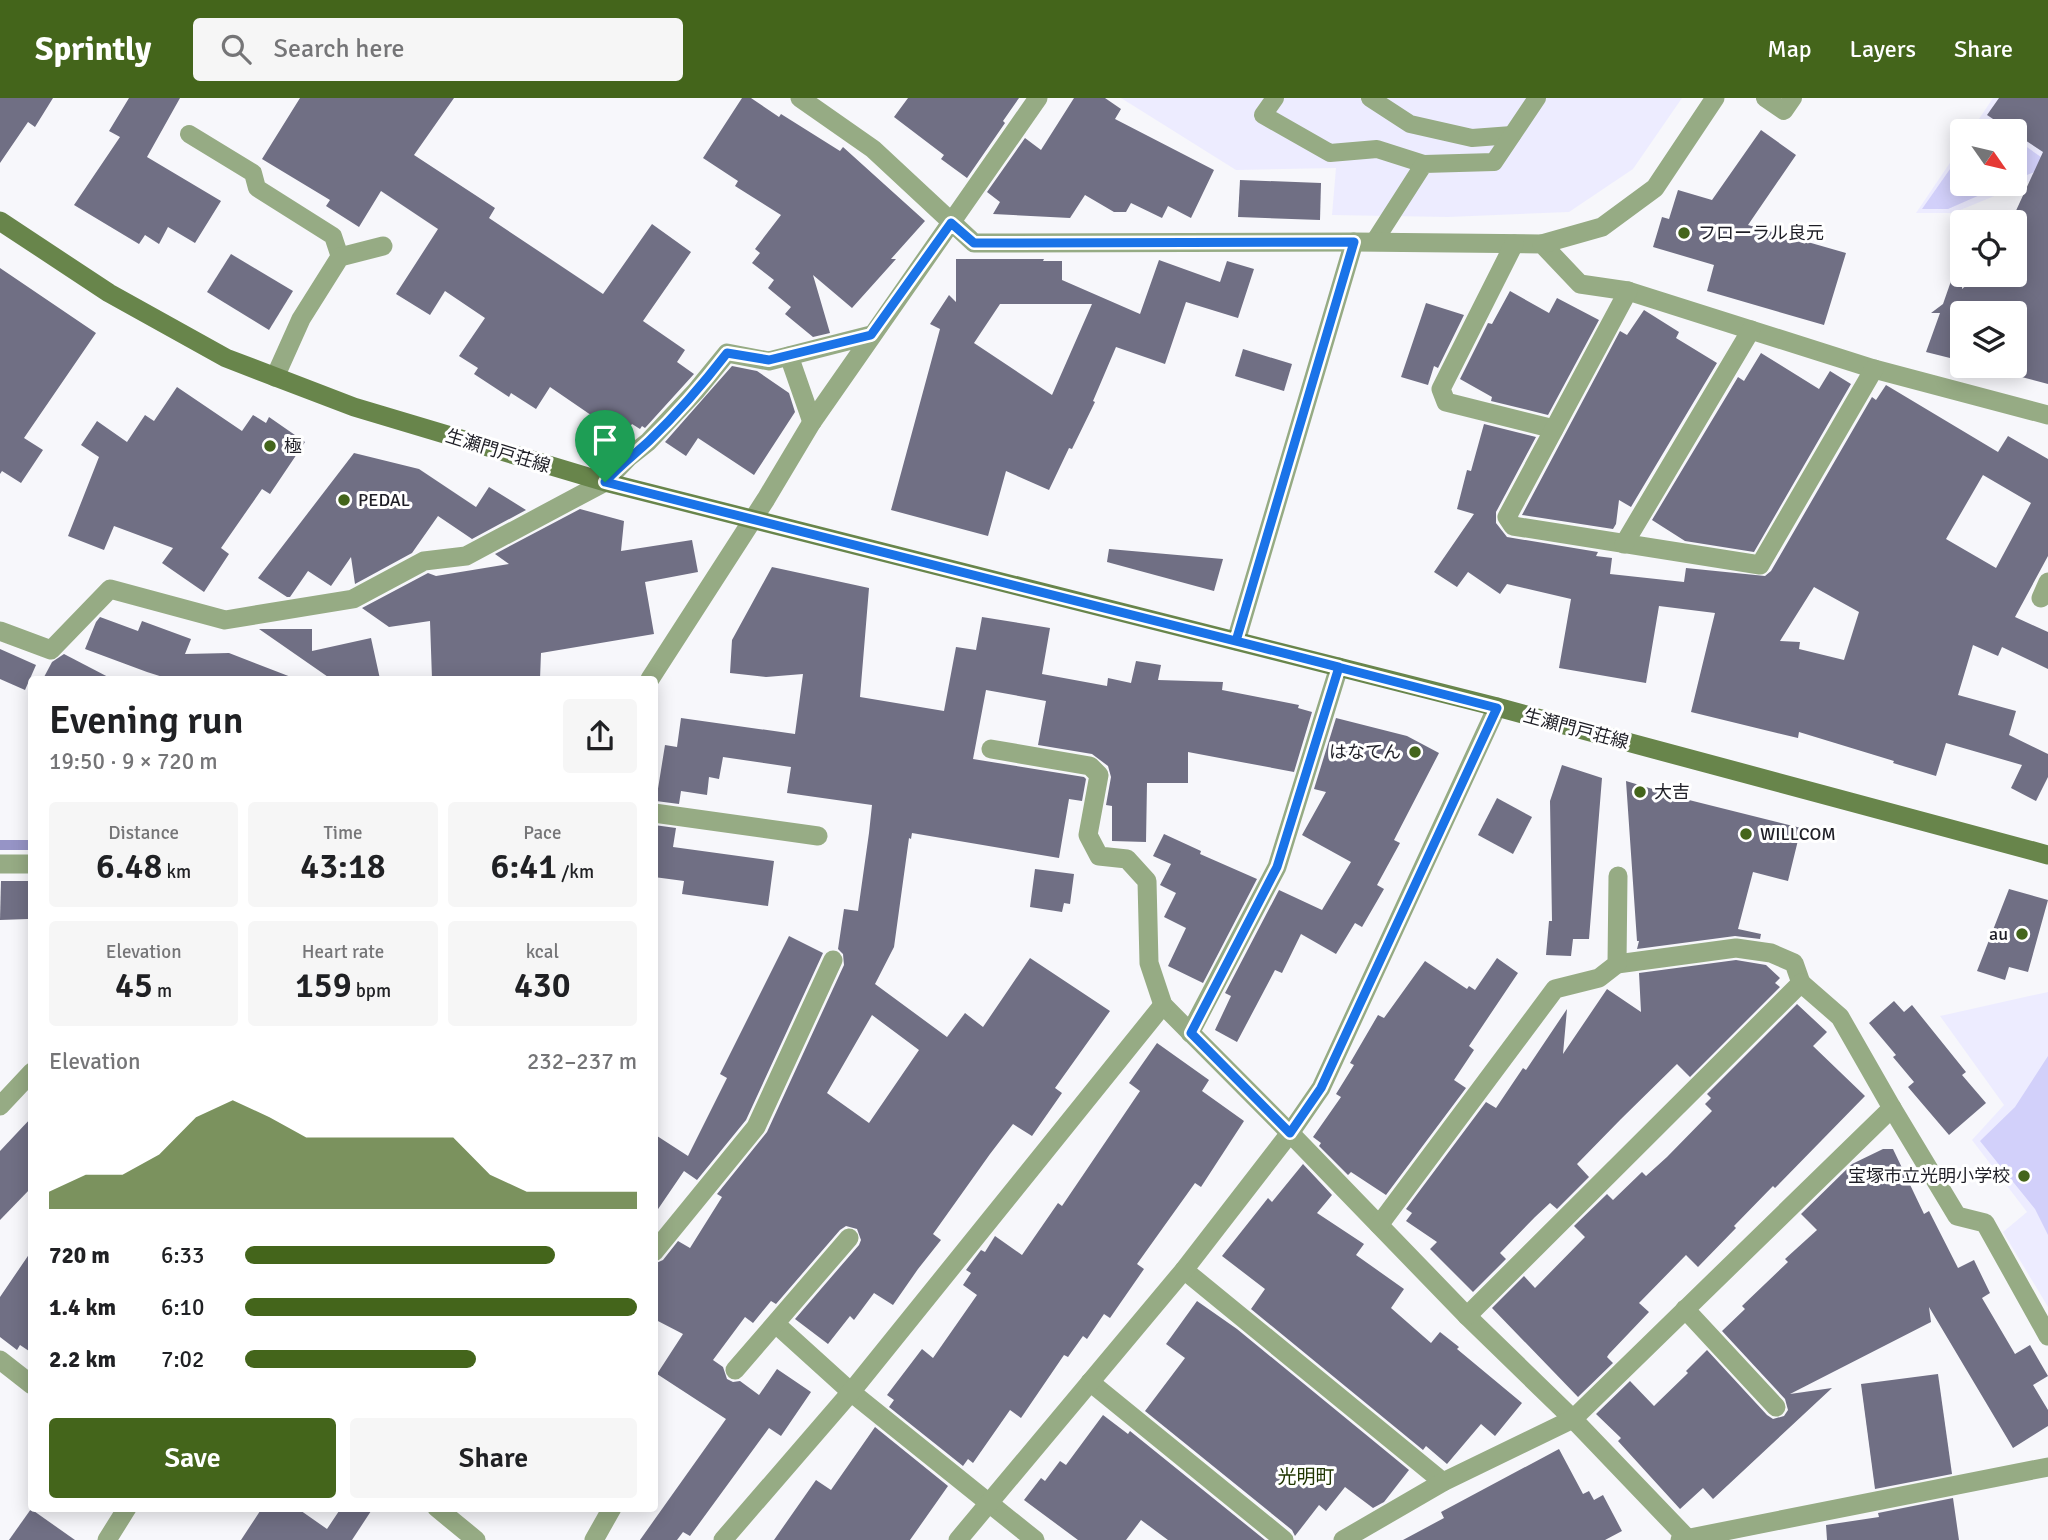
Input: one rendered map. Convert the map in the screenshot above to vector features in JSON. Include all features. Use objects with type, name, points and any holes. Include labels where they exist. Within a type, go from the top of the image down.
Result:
[{"type":"main road","name":"生瀬門戸荘線","points":[[0,221],[109,293],[226,358],[354,407],[605,482],[1339,667],[2048,855]]},
{"type":"street","points":[[800,98],[873,149],[974,243],[1514,244],[1542,244],[1602,227],[1655,188],[1715,98]]},
{"type":"street","points":[[652,676],[812,422],[1038,98]]},
{"type":"street","points":[[1236,641],[1354,242]]},
{"type":"street","points":[[1514,244],[1441,389],[1446,402],[1554,429]]},
{"type":"street","points":[[1542,244],[1580,284],[1628,291],[1874,369],[2048,415]]},
{"type":"street","points":[[275,377],[301,319],[340,257],[383,246]]},
{"type":"street","points":[[1628,291],[1507,517],[1513,526],[1760,565],[1874,369]]},
{"type":"street","points":[[1624,544],[1751,330]]},
{"type":"street","points":[[0,631],[51,650],[110,589],[225,620],[353,599],[424,561],[466,556],[605,482],[648,442],[727,353],[769,360],[871,335]]},
{"type":"street","points":[[789,356],[812,422]]},
{"type":"street","points":[[1191,1033],[1277,867],[1339,667]]},
{"type":"street","points":[[958,1540],[1184,1270],[1290,1133],[1321,1088],[1497,708]]},
{"type":"street","points":[[991,748],[1090,766],[1099,775],[1088,835],[1100,856],[1127,859],[1147,881],[1149,963],[1163,1005],[1467,1317],[1573,1419],[1684,1539],[2048,1467]]},
{"type":"street","points":[[658,814],[817,836]]},
{"type":"street","points":[[0,864],[28,864]]},
{"type":"street","points":[[1617,964],[1618,876]]},
{"type":"street","points":[[1379,1225],[1555,989],[1599,978],[1617,964],[1736,948],[1771,953],[1794,963],[1801,983],[1840,1017],[1957,1216],[1985,1223],[2048,1336]]},
{"type":"street","points":[[658,1247],[756,1127],[834,960]]},
{"type":"street","points":[[1467,1317],[1801,983]]},
{"type":"street","points":[[723,1540],[851,1392],[1163,1005]]},
{"type":"street","points":[[0,1107],[28,1076]]},
{"type":"street","points":[[1343,1540],[1443,1482],[1573,1419],[1892,1108]]},
{"type":"street","points":[[735,1370],[777,1325],[849,1238]]},
{"type":"street","points":[[1184,1270],[1443,1482]]},
{"type":"street","points":[[1685,1310],[1776,1407]]},
{"type":"street","points":[[777,1325],[851,1392],[1035,1540]]},
{"type":"street","points":[[0,1360],[28,1382]]},
{"type":"street","points":[[1090,1381],[1284,1540]]},
{"type":"street","points":[[107,1540],[124,1512]]},
{"type":"street","points":[[441,1512],[476,1540]]},
{"type":"street","points":[[594,1540],[610,1512]]},
{"type":"lane","points":[[1275,98],[1263,115],[1330,153],[1377,149],[1424,164],[1494,162],[1537,98]]},
{"type":"lane","points":[[1370,98],[1410,124],[1472,138],[1512,135]]},
{"type":"lane","points":[[1765,98],[1784,111],[1793,98]]},
{"type":"lane","points":[[190,134],[253,173],[257,188],[333,236],[340,257]]},
{"type":"lane","points":[[1374,242],[1424,164]]},
{"type":"shaded area","points":[[1121,98],[1682,98],[1633,169],[1569,212],[1448,217],[1332,215],[1336,168],[1236,170]]},
{"type":"shaded area","points":[[1993,98],[2048,98],[2048,174],[2027,183],[2027,119],[1979,119]]},
{"type":"shaded area","points":[[2027,147],[2048,162],[2048,167],[2027,175]]},
{"type":"shaded area","points":[[1950,163],[1950,196],[1994,196],[1960,210],[1950,210],[1950,213],[1916,213]]},
{"type":"shaded area","points":[[1950,169],[1950,196],[1978,196],[1948,209],[1922,209]]},
{"type":"shaded area","name":"宝塚市立光明小学校","points":[[2048,992],[2048,1307],[2003,1232],[2027,1212],[1972,1140],[2004,1105],[1940,1016]]},
{"type":"shaded area","points":[[2048,1056],[2048,1235],[2035,1209],[1980,1141],[2015,1107]]},
{"type":"building","points":[[0,98],[53,98],[35,127],[28,122],[0,163]]},
{"type":"building","points":[[129,98],[180,98],[147,157],[221,201],[195,243],[168,227],[159,244],[145,235],[139,244],[74,205],[120,137],[109,131]]},
{"type":"building","points":[[300,98],[454,98],[414,155],[495,208],[489,218],[603,294],[652,224],[691,252],[643,321],[685,350],[677,362],[694,374],[645,428],[642,426],[640,429],[632,424],[623,437],[550,387],[536,409],[511,393],[509,397],[474,374],[478,368],[459,356],[485,318],[445,291],[430,315],[396,294],[438,229],[381,191],[359,227],[326,206],[330,200],[262,159]]},
{"type":"building","points":[[742,98],[751,98],[779,117],[781,114],[840,151],[843,147],[925,221],[891,259],[896,259],[852,308],[813,275],[830,333],[813,337],[785,314],[791,307],[768,288],[774,280],[752,263],[760,253],[755,249],[781,215],[735,186],[738,181],[703,158]]},
{"type":"building","points":[[908,98],[1019,98],[967,178],[941,159],[944,155],[894,117]]},
{"type":"building","points":[[1074,98],[1105,98],[1121,109],[1115,119],[1214,170],[1191,218],[1168,206],[1162,218],[1131,203],[1126,212],[1114,212],[1085,195],[1070,218],[993,214],[1000,202],[987,192],[1025,138],[1041,150]]},
{"type":"building","points":[[1999,98],[2048,98],[2048,384],[2025,378],[2027,301],[1950,301],[1950,358],[1926,352],[1940,313],[1931,313],[1943,304],[1950,284],[1950,287],[1962,289],[2027,287],[2027,210],[2016,210],[2023,196],[2027,196],[2027,187],[2043,152],[2027,141],[2027,119],[1993,119],[1987,115]]},
{"type":"building","points":[[1761,130],[1796,155],[1748,225],[1846,253],[1824,325],[1707,291],[1714,265],[1653,247],[1662,217],[1669,219],[1678,190],[1712,200]]},
{"type":"building","points":[[1240,180],[1321,183],[1320,220],[1238,217]]},
{"type":"building","points":[[231,254],[293,291],[269,330],[207,292]]},
{"type":"building","points":[[956,259],[1062,261],[1062,280],[1140,314],[1159,260],[1220,282],[1227,261],[1254,269],[1238,318],[1186,302],[1165,364],[1116,347],[1093,401],[1095,402],[1049,490],[1006,471],[988,536],[891,510],[940,329],[930,324],[949,295],[956,302]],"holes":[[[1000,304],[1092,304],[1052,395],[974,343]]]},
{"type":"building","points":[[0,268],[96,333],[24,438],[43,450],[21,483],[2,471],[0,474]]},
{"type":"building","points":[[1510,291],[1549,313],[1557,298],[1599,320],[1548,415],[1491,401],[1492,397],[1460,379],[1488,323],[1492,324]]},
{"type":"building","points":[[1426,303],[1464,315],[1438,368],[1434,366],[1428,385],[1401,377]]},
{"type":"building","points":[[1644,310],[1679,332],[1676,338],[1717,363],[1631,507],[1619,500],[1613,529],[1522,515],[1620,331],[1627,335]]},
{"type":"building","points":[[1243,349],[1292,364],[1284,391],[1235,376]]},
{"type":"building","points":[[1761,353],[1819,389],[1830,371],[1851,384],[1754,552],[1685,541],[1652,520],[1738,377],[1744,381]]},
{"type":"building","points":[[732,366],[757,371],[789,393],[795,412],[754,475],[698,438],[686,456],[665,442]]},
{"type":"building","points":[[1886,385],[1998,452],[2008,436],[2048,459],[2048,556],[2015,617],[2048,632],[2048,669],[2002,647],[1998,656],[1973,645],[1958,695],[2016,711],[2009,735],[2048,754],[2048,777],[2036,801],[2011,788],[2022,765],[1946,743],[1936,776],[1799,732],[1798,738],[1691,712],[1715,613],[1659,606],[1646,683],[1559,668],[1571,599],[1507,584],[1500,594],[1468,572],[1457,587],[1434,572],[1474,514],[1457,509],[1467,470],[1471,471],[1484,424],[1536,437],[1496,512],[1496,523],[1507,537],[1598,552],[1596,556],[1612,558],[1610,574],[1684,582],[1686,568],[1765,576],[1771,571],[1872,397],[1876,400]],"holes":[[[1983,475],[2031,503],[1996,568],[1946,539]],[[1814,587],[1859,612],[1844,660],[1799,649],[1800,642],[1780,641]]]},
{"type":"building","points":[[177,387],[242,431],[253,415],[266,423],[269,417],[305,442],[270,494],[262,489],[221,548],[229,554],[204,592],[162,563],[173,548],[114,526],[104,550],[68,536],[99,457],[81,445],[97,421],[127,442],[145,415],[154,421]]},
{"type":"building","points":[[354,453],[419,469],[476,507],[489,487],[526,510],[472,539],[438,516],[412,553],[355,584],[351,557],[331,586],[308,571],[290,597],[287,597],[258,578]]},
{"type":"building","points":[[580,509],[624,521],[621,551],[692,540],[698,572],[645,582],[654,634],[541,653],[540,676],[432,676],[430,621],[389,627],[362,608],[428,573],[436,576],[509,564],[495,554]]},
{"type":"building","points":[[1109,549],[1223,559],[1214,591],[1107,562]]},
{"type":"building","points":[[772,567],[869,588],[860,697],[944,711],[956,647],[976,650],[982,617],[1050,628],[1042,674],[1107,686],[1108,678],[1131,683],[1136,661],[1161,665],[1158,680],[1223,682],[1222,690],[1299,705],[1298,708],[1312,712],[1294,772],[1188,752],[1188,783],[1147,783],[1146,842],[1112,841],[1112,806],[1106,805],[1111,777],[1108,766],[1092,754],[1038,745],[1046,701],[986,690],[973,759],[1084,777],[1086,779],[1082,801],[1069,799],[1059,858],[912,833],[911,839],[909,838],[894,947],[875,984],[947,1037],[965,1013],[983,1027],[1030,958],[1110,1011],[1055,1088],[1062,1093],[1032,1136],[1013,1124],[990,1154],[933,1234],[941,1240],[893,1305],[874,1293],[854,1320],[850,1316],[828,1344],[795,1319],[859,1245],[861,1240],[857,1229],[846,1226],[776,1304],[771,1301],[753,1323],[745,1317],[713,1360],[723,1367],[727,1379],[740,1381],[759,1395],[777,1369],[811,1392],[781,1436],[769,1428],[690,1536],[683,1532],[677,1540],[640,1540],[726,1419],[658,1375],[683,1334],[658,1321],[658,1262],[663,1260],[678,1241],[690,1248],[722,1197],[717,1194],[767,1132],[844,965],[843,954],[838,949],[844,909],[858,911],[872,805],[787,793],[791,767],[723,757],[719,779],[709,777],[707,795],[681,791],[679,804],[658,801],[665,745],[677,747],[681,718],[795,734],[803,674],[766,677],[730,673],[732,640]],"holes":[[[872,1015],[919,1050],[869,1123],[827,1093]]]},
{"type":"building","points":[[100,617],[138,631],[142,621],[191,639],[185,654],[229,653],[288,676],[160,676],[85,649]]},
{"type":"building","points":[[259,629],[312,629],[312,651],[371,638],[379,676],[327,676]]},
{"type":"building","points":[[0,649],[36,665],[31,676],[28,676],[25,690],[0,679]]},
{"type":"building","points":[[64,654],[106,676],[45,676],[52,662]]},
{"type":"building","points":[[1336,718],[1407,736],[1439,753],[1394,840],[1400,843],[1377,885],[1384,889],[1362,927],[1355,923],[1336,954],[1301,934],[1282,973],[1275,970],[1237,1042],[1215,1030],[1231,996],[1225,993],[1279,890],[1322,910],[1351,862],[1302,835],[1326,792],[1314,789]]},
{"type":"building","points":[[1562,765],[1602,778],[1589,939],[1573,939],[1571,956],[1546,955],[1549,921],[1552,921],[1550,801]]},
{"type":"building","points":[[1626,781],[1801,828],[1788,881],[1753,872],[1738,929],[1761,934],[1760,939],[1735,936],[1637,949],[1639,941]]},
{"type":"building","points":[[1497,798],[1532,817],[1513,854],[1478,835]]},
{"type":"building","points":[[658,826],[676,828],[673,847],[774,861],[768,906],[682,894],[684,881],[658,878]]},
{"type":"building","points":[[1164,834],[1201,851],[1200,854],[1257,879],[1203,983],[1168,966],[1186,928],[1164,917],[1176,893],[1160,885],[1171,864],[1153,856]]},
{"type":"building","points":[[1035,869],[1074,874],[1070,904],[1064,903],[1062,912],[1030,907]]},
{"type":"building","points":[[1,881],[28,881],[28,919],[0,920]]},
{"type":"building","points":[[2009,889],[2048,900],[2028,972],[2009,967],[2005,980],[1977,971]]},
{"type":"building","points":[[789,936],[823,953],[746,1120],[697,1180],[684,1171],[658,1209],[658,1137],[688,1156],[727,1078],[720,1074]]},
{"type":"building","points":[[1497,958],[1518,973],[1469,1046],[1474,1050],[1454,1080],[1466,1088],[1386,1195],[1351,1172],[1348,1175],[1313,1137],[1341,1097],[1336,1094],[1354,1065],[1350,1063],[1378,1015],[1384,1018],[1425,961],[1467,989],[1469,986],[1475,990]]},
{"type":"building","points":[[1736,960],[1766,965],[1780,978],[1775,983],[1780,987],[1690,1077],[1677,1064],[1621,1119],[1577,1164],[1589,1177],[1557,1209],[1550,1203],[1535,1217],[1500,1253],[1506,1259],[1473,1292],[1430,1249],[1437,1242],[1406,1221],[1412,1213],[1406,1209],[1486,1102],[1496,1108],[1523,1068],[1526,1070],[1567,1009],[1563,1054],[1607,989],[1641,1012],[1639,973]]},
{"type":"building","points":[[1894,1001],[1904,1012],[1912,1005],[1966,1072],[1962,1075],[1986,1103],[1949,1135],[1908,1087],[1914,1082],[1869,1023]]},
{"type":"building","points":[[1797,1004],[1827,1032],[1813,1046],[1865,1096],[1775,1188],[1773,1186],[1698,1267],[1686,1255],[1639,1303],[1649,1312],[1609,1354],[1607,1357],[1613,1363],[1578,1397],[1492,1308],[1524,1276],[1535,1288],[1585,1237],[1574,1226],[1607,1194],[1613,1200],[1642,1172],[1646,1176],[1667,1157],[1712,1111],[1705,1104],[1711,1098],[1707,1094]]},
{"type":"building","points":[[1157,1043],[1209,1080],[1202,1091],[1244,1121],[1201,1187],[1195,1183],[1137,1264],[1144,1269],[1110,1318],[1104,1314],[1087,1339],[1083,1336],[1068,1357],[1064,1355],[1021,1418],[1010,1410],[973,1463],[968,1459],[963,1466],[889,1407],[894,1400],[887,1395],[922,1349],[933,1358],[977,1295],[963,1285],[971,1273],[966,1270],[981,1250],[985,1252],[995,1236],[1022,1255],[1058,1203],[1062,1206],[1140,1091],[1129,1083]]},
{"type":"building","points":[[28,1121],[28,1191],[0,1220],[0,1151]]},
{"type":"building","points":[[1883,1149],[1893,1149],[1924,1214],[1929,1211],[1958,1268],[1974,1260],[1990,1293],[1982,1298],[2015,1354],[2030,1345],[2048,1376],[2033,1385],[2048,1410],[2048,1426],[2013,1448],[1929,1307],[1931,1322],[1790,1394],[1832,1388],[1713,1499],[1703,1488],[1680,1509],[1618,1441],[1621,1438],[1596,1414],[1630,1381],[1654,1406],[1707,1350],[1767,1415],[1773,1419],[1784,1416],[1788,1410],[1785,1399],[1722,1331],[1745,1309],[1742,1306],[1788,1262],[1785,1259],[1817,1230],[1801,1214],[1852,1164]]},
{"type":"building","points":[[1303,1164],[1332,1195],[1317,1213],[1364,1244],[1356,1255],[1404,1289],[1391,1308],[1431,1343],[1440,1332],[1522,1403],[1495,1436],[1481,1424],[1447,1464],[1426,1446],[1423,1450],[1251,1309],[1265,1289],[1222,1256],[1268,1198],[1272,1202]]},
{"type":"building","points":[[28,1256],[28,1350],[20,1345],[17,1350],[0,1337],[0,1297]]},
{"type":"building","points":[[1197,1301],[1237,1329],[1409,1470],[1384,1502],[1373,1508],[1345,1487],[1326,1511],[1319,1505],[1295,1536],[1292,1530],[1145,1411],[1185,1358],[1166,1344]]},
{"type":"building","points":[[1938,1374],[1952,1474],[1875,1489],[1861,1384]]},
{"type":"building","points":[[1103,1415],[1128,1434],[1130,1431],[1265,1540],[1168,1540],[1141,1520],[1126,1540],[1078,1540],[1024,1500],[1041,1478],[1045,1481],[1060,1461],[1066,1465]]},
{"type":"building","points":[[875,1427],[948,1486],[910,1540],[774,1540],[816,1480],[831,1490]]},
{"type":"building","points":[[1559,1449],[1583,1494],[1589,1491],[1594,1500],[1603,1495],[1622,1531],[1605,1540],[1403,1540],[1444,1518],[1441,1512]]},
{"type":"building","points":[[1953,1498],[1959,1540],[1827,1540],[1826,1525],[1879,1517],[1878,1513]]},
{"type":"building","points":[[29,1512],[35,1512],[75,1540],[9,1540]]},
{"type":"building","points":[[259,1512],[303,1512],[327,1529],[338,1512],[370,1512],[352,1540],[241,1540]]},
{"type":"waterway","points":[[0,845],[28,845]]},
{"type":"place","name":"フローラル良元","points":[[1684,233]]},
{"type":"place","name":"極","points":[[270,446]]},
{"type":"place","name":"PEDAL","points":[[344,500]]},
{"type":"place","name":"はなてん","points":[[1415,752]]},
{"type":"place","name":"大吉","points":[[1640,792]]},
{"type":"place","name":"WILLCOM","points":[[1746,834]]},
{"type":"place","name":"au","points":[[2022,934]]},
{"type":"place","name":"宝塚市立光明小学校","points":[[2024,1176]]},
{"type":"district","name":"光明町","points":[[1306,1477]]},
{"type":"route","points":[[605,482],[648,442],[727,353],[769,360],[871,335],[951,223],[974,243],[1354,242],[1236,641],[1339,667],[1497,708],[1321,1088],[1290,1133],[1191,1033],[1277,867],[1339,667],[605,482]]}]
